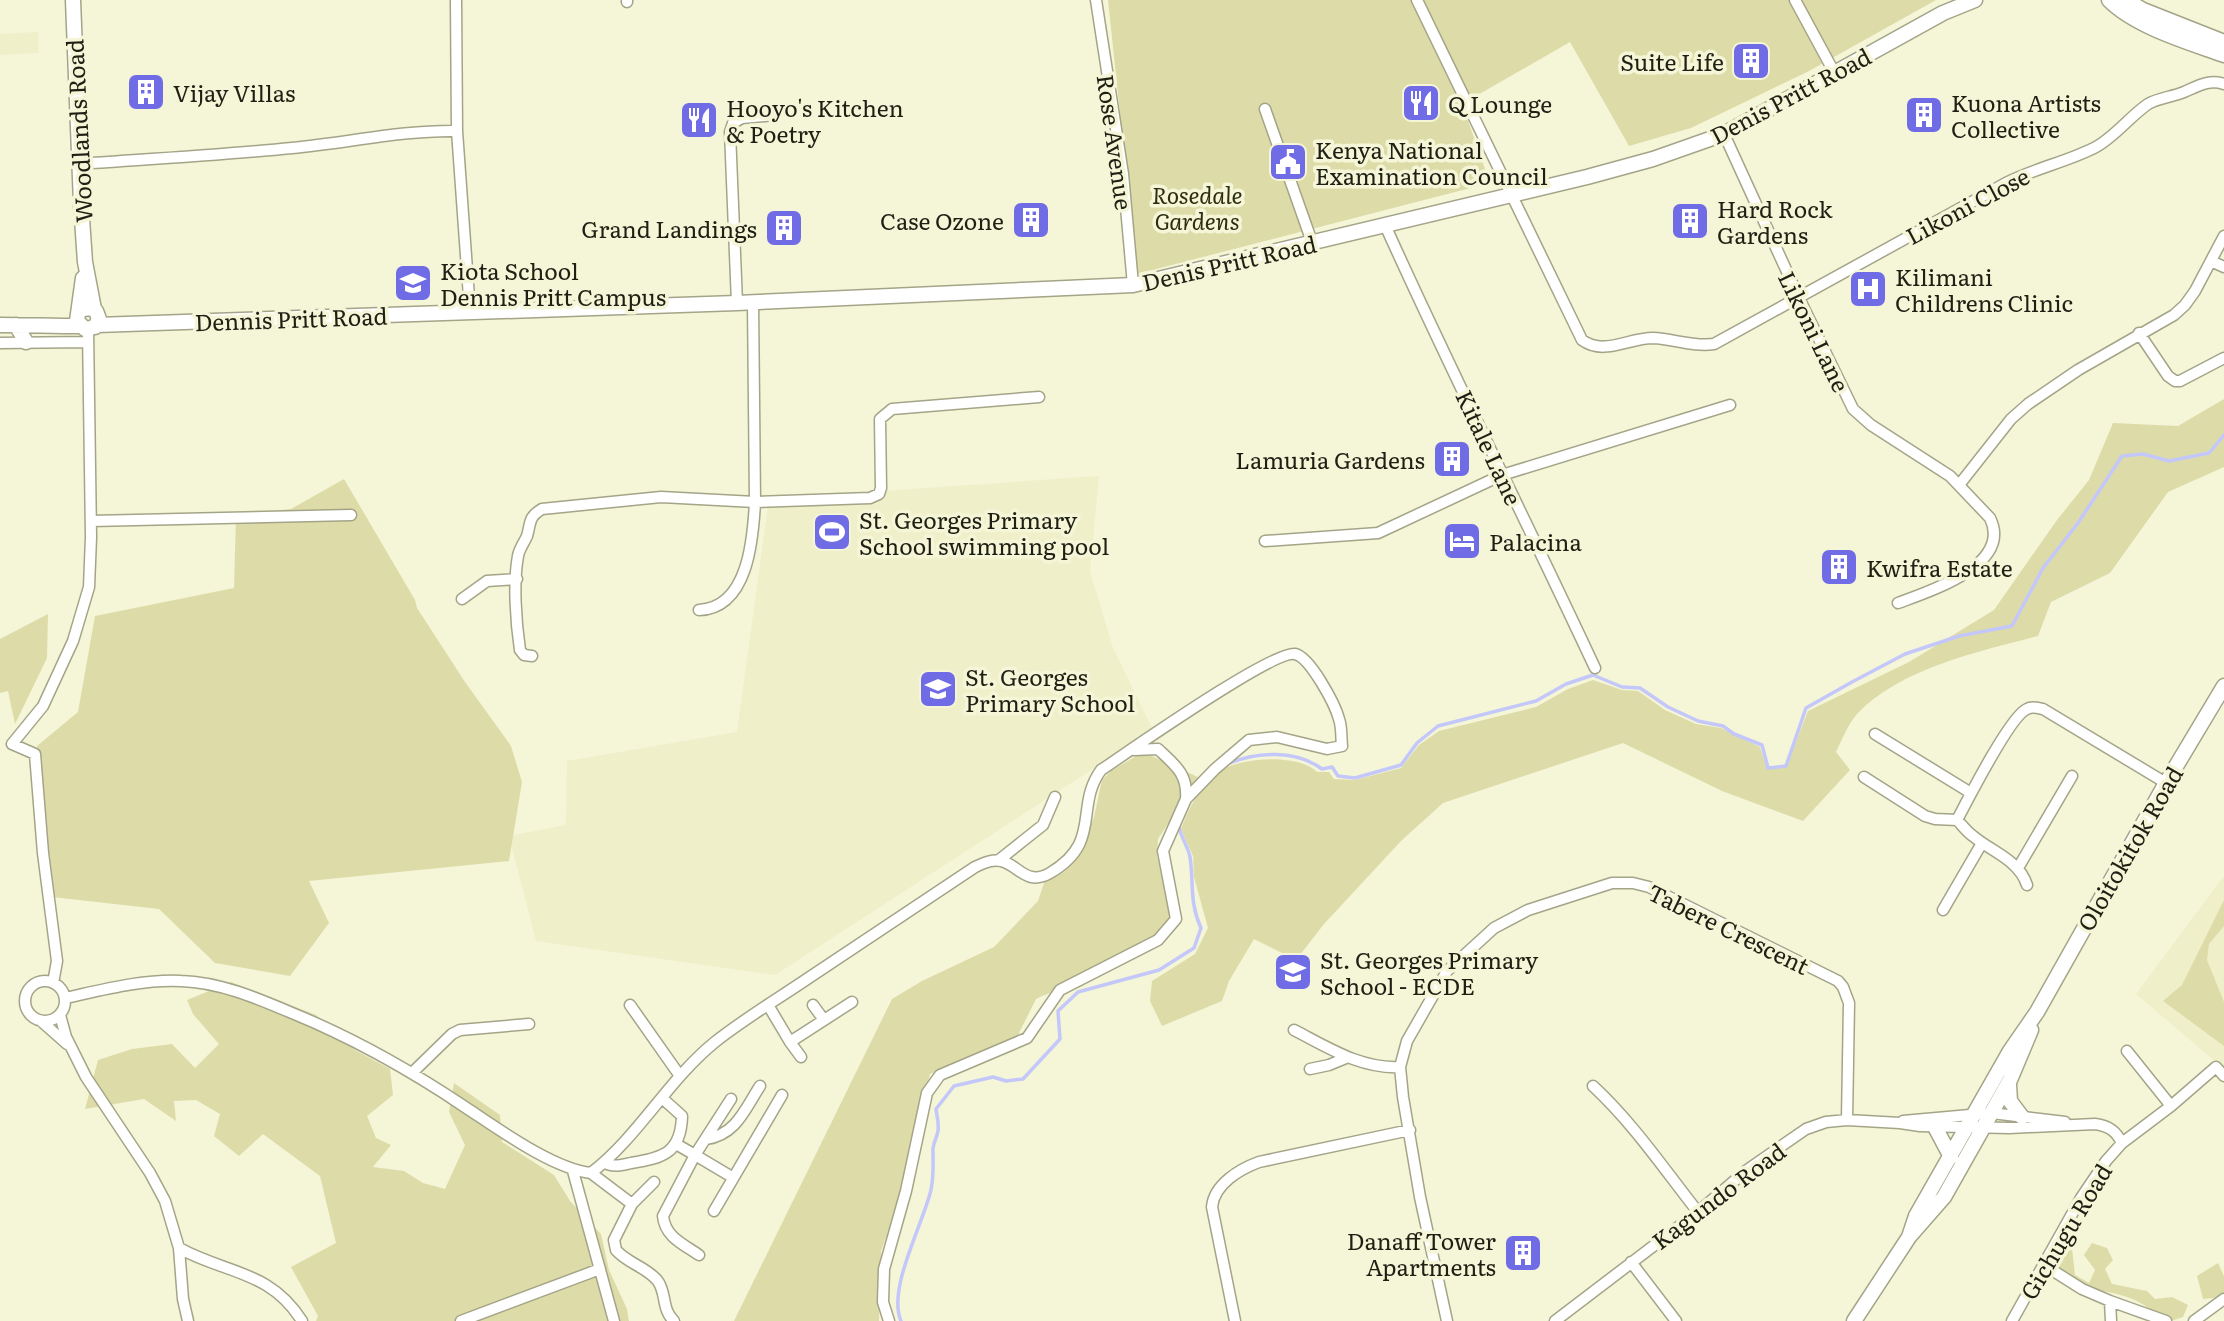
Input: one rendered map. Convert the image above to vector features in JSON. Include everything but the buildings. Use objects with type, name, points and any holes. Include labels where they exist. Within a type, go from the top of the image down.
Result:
[{"type":"main road","name":"Woodlands Road","points":[[73,0],[88,321]]},
{"type":"main road","name":"Denis Pritt Road","points":[[1943,13],[1957,0]]},
{"type":"main road","name":"Denis Pritt Road","points":[[470,311],[737,303],[1133,285],[1650,160],[1724,134],[1943,13],[1975,0]]},
{"type":"main road","points":[[2109,0],[2125,14],[2156,29],[2224,55]]},
{"type":"main road","points":[[2127,0],[2143,10],[2224,42]]},
{"type":"main road","name":"Dennis Pritt Road","points":[[0,325],[51,326],[88,321],[153,324],[470,311]]},
{"type":"main road","points":[[16,325],[26,342]]},
{"type":"main road","name":"Oloitokitok Road","points":[[1854,1321],[1909,1237],[1944,1197],[1975,1127],[1976,1113],[2224,686]]},
{"type":"main road","name":"Oloitokitok Road","points":[[1909,1237],[1913,1223],[1951,1157],[1975,1127],[1992,1113],[2010,1080],[2037,1012]]},
{"type":"main road","points":[[2010,1080],[2010,1101],[2022,1116]]},
{"type":"main road","points":[[1934,1125],[1951,1157]]},
{"type":"street","points":[[456,0],[455,104],[470,311]]},
{"type":"street","name":"Rose Avenue","points":[[1096,0],[1123,174],[1133,285]]},
{"type":"street","name":"Likoni Close","points":[[1417,0],[1514,194],[1582,340],[1591,346],[1604,347],[1640,338],[1657,338],[1699,346],[1714,344],[2008,182],[2096,147],[2151,102],[2181,94],[2201,84],[2215,81],[2224,84]]},
{"type":"street","points":[[1795,0],[1834,72]]},
{"type":"street","points":[[1265,109],[1312,242]]},
{"type":"street","points":[[737,303],[730,132],[733,123],[742,118],[776,115]]},
{"type":"street","points":[[79,164],[292,148],[431,130],[457,131]]},
{"type":"street","name":"Likoni Lane","points":[[1724,134],[1853,409],[1871,425],[1943,471],[1990,518],[1996,533],[1993,543],[1970,570],[1947,584],[1898,603]]},
{"type":"street","name":"Kitale Lane","points":[[1385,225],[1595,668]]},
{"type":"street","points":[[1959,485],[2011,419],[2028,404],[2068,376],[2185,306],[2224,236]]},
{"type":"street","points":[[2211,261],[2224,267]]},
{"type":"street","points":[[699,610],[712,610],[729,598],[751,550],[755,502],[753,302]]},
{"type":"street","points":[[0,343],[26,342],[88,321],[91,521],[89,587],[73,641],[43,706],[12,744],[35,754],[43,853],[57,961],[53,983]]},
{"type":"street","points":[[2139,334],[2168,376],[2175,381],[2224,358]]},
{"type":"street","points":[[532,656],[524,655],[520,650],[518,555],[533,514],[542,509],[661,497],[755,502],[870,498],[879,494],[881,488],[880,419],[892,409],[1039,397]]},
{"type":"street","points":[[1265,541],[1378,533],[1502,475],[1730,405]]},
{"type":"street","points":[[91,521],[351,514]]},
{"type":"street","points":[[462,599],[487,581],[517,579]]},
{"type":"street","points":[[591,1173],[604,1163],[715,1042],[975,867],[988,861],[999,860],[1022,875],[1045,876],[1062,866],[1076,852],[1084,835],[1095,778],[1101,770],[1207,699],[1272,661],[1291,653],[1301,655],[1314,670],[1339,719],[1342,746],[1327,749],[1277,737],[1249,740],[1214,769],[1186,799],[1163,851],[1176,919],[1158,940],[1060,990],[1027,1038],[940,1075],[927,1093],[906,1191],[884,1269],[883,1302],[889,1321]]},
{"type":"street","points":[[1957,820],[1970,793],[2016,719],[2030,707],[2043,709],[2166,783]]},
{"type":"street","points":[[1875,734],[1970,793]]},
{"type":"street","points":[[1131,751],[1158,750],[1174,763],[1187,783],[1186,799]]},
{"type":"street","points":[[2018,868],[2072,776]]},
{"type":"street","points":[[1864,777],[1925,816],[1957,820],[1982,843],[2018,868],[2026,885]]},
{"type":"street","points":[[999,860],[1043,825],[1055,797]]},
{"type":"street","points":[[1943,910],[1982,843]]},
{"type":"street","name":"Tabere Crescent","points":[[1447,1321],[1420,1197],[1400,1067],[1407,1041],[1447,971],[1494,928],[1528,910],[1620,881],[1633,883],[1656,891],[1838,981],[1849,1003],[1847,1120]]},
{"type":"street","points":[[65,998],[157,982],[179,981],[252,995],[325,1026],[413,1072],[498,1129],[573,1171],[591,1173],[632,1204]]},
{"type":"street","points":[[41,1021],[48,1021],[60,1015],[63,1010],[63,992],[53,983],[40,982],[27,993],[25,1003],[28,1012],[41,1021],[53,1029],[71,1049],[115,1122],[150,1172],[165,1201],[179,1248],[183,1299],[188,1321]]},
{"type":"street","points":[[790,1042],[852,1002]]},
{"type":"street","points":[[768,1004],[801,1057]]},
{"type":"street","points":[[813,1004],[824,1020]]},
{"type":"street","points":[[630,1005],[681,1076]]},
{"type":"street","points":[[60,1015],[71,1049]]},
{"type":"street","points":[[413,1072],[452,1034],[460,1030],[529,1024]]},
{"type":"street","points":[[1294,1030],[1346,1058],[1382,1068],[1400,1067]]},
{"type":"street","points":[[2127,1051],[2171,1107]]},
{"type":"street","points":[[1310,1069],[1346,1058]]},
{"type":"street","name":"Gichugu Road","points":[[2012,1321],[2093,1178],[2122,1143],[2171,1107],[2216,1067],[2224,1076]]},
{"type":"street","points":[[706,1139],[720,1137],[731,1129],[760,1086]]},
{"type":"street","points":[[1593,1086],[1609,1100],[1698,1212]]},
{"type":"street","points":[[714,1210],[782,1095]]},
{"type":"street","points":[[604,1163],[614,1166],[655,1159],[667,1154],[676,1144],[682,1116],[662,1098]]},
{"type":"street","points":[[699,1255],[673,1238],[664,1224],[663,1216],[695,1155],[731,1099]]},
{"type":"street","name":"Kagundo Road","points":[[1900,1123],[1907,1119],[1992,1113],[2054,1119],[2077,1125]]},
{"type":"street","name":"Kagundo Road","points":[[1555,1321],[1698,1212],[1747,1170],[1806,1129],[1826,1122],[1847,1120],[1920,1126],[2077,1125]]},
{"type":"street","points":[[2077,1125],[2095,1124],[2109,1128],[2117,1133],[2122,1143]]},
{"type":"street","points":[[1235,1321],[1212,1207],[1215,1195],[1224,1184],[1245,1167],[1259,1162],[1409,1130]]},
{"type":"street","points":[[676,1144],[732,1177]]},
{"type":"street","points":[[573,1171],[614,1321]]},
{"type":"street","points":[[654,1182],[632,1204],[614,1240],[616,1250],[656,1278],[664,1306],[674,1321]]},
{"type":"street","points":[[179,1248],[193,1256],[258,1279],[281,1296],[302,1321]]},
{"type":"street","points":[[1631,1262],[1676,1321]]},
{"type":"street","points":[[2044,1265],[2082,1289],[2166,1321]]},
{"type":"street","points":[[461,1321],[600,1269]]},
{"type":"street","points":[[2194,1321],[2224,1299]]},
{"type":"street","points":[[2110,1301],[2111,1321]]},
{"type":"shaded area","points":[[38,32],[39,53],[0,55],[0,34]]},
{"type":"shaded area","name":"St. Georges Primary School","points":[[1099,476],[1090,571],[1113,648],[1153,730],[775,975],[536,941],[509,836],[566,825],[567,761],[737,732],[769,499]]},
{"type":"shaded area","points":[[2224,876],[2224,1069],[2136,994]]},
{"type":"green space","name":"Rosedale Gardens","points":[[1108,0],[1936,0],[1809,71],[1691,128],[1629,146],[1570,42],[1462,104],[1490,183],[1137,274]]},
{"type":"green space","points":[[2224,399],[2224,467],[2168,492],[2110,573],[2051,602],[2038,636],[1941,664],[1918,673],[1875,698],[1854,718],[1836,752],[1850,770],[1803,821],[1722,791],[1623,743],[1443,803],[1401,841],[1324,924],[1296,960],[1254,939],[1229,981],[1222,1001],[1162,1026],[1150,1001],[1152,981],[1195,954],[1208,928],[1194,877],[1193,856],[1181,829],[1195,798],[1217,773],[1238,763],[1267,759],[1296,762],[1317,772],[1329,772],[1334,779],[1355,780],[1401,768],[1419,745],[1439,731],[1536,707],[1568,689],[1593,680],[1622,690],[1638,691],[1665,710],[1696,724],[1721,728],[1760,747],[1767,769],[1786,767],[1808,711],[1909,662],[1994,610],[2057,520],[2089,480],[2113,423],[2178,426]]},
{"type":"green space","points":[[344,479],[415,600],[417,608],[511,746],[522,782],[509,861],[309,881],[329,923],[290,976],[215,963],[159,909],[52,897],[37,746],[78,712],[95,616],[234,588],[236,515],[291,509]]},
{"type":"green space","points":[[48,614],[47,658],[15,724],[8,691],[0,693],[0,639]]},
{"type":"green space","points":[[1143,752],[1198,777],[1158,839],[1157,856],[1172,920],[1163,931],[1130,954],[1036,999],[1015,1041],[930,1074],[901,1196],[881,1251],[879,1321],[734,1321],[892,999],[922,981],[994,947],[1038,901],[1045,880],[1064,872],[1079,852],[1094,817],[1102,780],[1111,771]]},
{"type":"green space","points":[[2224,900],[2224,926],[2209,944],[2207,960],[2224,1002],[2224,1046],[2163,1001],[2182,985]]},
{"type":"green space","points":[[231,982],[316,1015],[355,1050],[390,1069],[393,1095],[367,1116],[376,1138],[391,1145],[373,1167],[404,1171],[423,1183],[445,1189],[465,1145],[449,1112],[454,1083],[500,1115],[502,1142],[554,1175],[570,1201],[601,1234],[609,1270],[627,1309],[629,1321],[316,1321],[318,1316],[291,1267],[336,1243],[320,1176],[263,1134],[239,1156],[214,1136],[220,1114],[196,1100],[174,1101],[176,1121],[144,1099],[85,1109],[98,1060],[132,1049],[172,1044],[195,1068],[219,1044],[193,1014],[187,1000]]},
{"type":"green space","points":[[2092,1243],[2107,1248],[2113,1260],[2105,1269],[2112,1284],[2147,1291],[2155,1299],[2172,1297],[2188,1305],[2183,1317],[2160,1321],[2143,1304],[2132,1299],[2069,1287],[2059,1270],[2059,1254],[2072,1248],[2075,1275],[2089,1283],[2095,1270],[2084,1255]]},
{"type":"green space","points":[[2218,1263],[2224,1276],[2224,1297],[2203,1299],[2197,1276]]},
{"type":"water","name":"St. Georges Primary School swimming pool","points":[[845,518],[850,538],[818,545],[813,525]]},
{"type":"waterway","points":[[1227,764],[1263,755],[1288,755],[1322,769],[1332,767],[1338,776],[1355,778],[1401,765],[1417,743],[1438,726],[1536,701],[1566,684],[1593,675],[1622,687],[1640,688],[1668,707],[1698,721],[1723,726],[1734,734],[1762,745],[1768,768],[1786,766],[1806,708],[1905,654],[1959,636],[2012,626],[2043,568],[2078,523],[2122,456],[2143,454],[2169,461],[2209,453],[2224,435]]},
{"type":"waterway","points":[[901,1321],[898,1308],[902,1274],[932,1184],[933,1149],[938,1128],[936,1109],[954,1086],[993,1077],[1006,1081],[1023,1079],[1060,1039],[1058,1011],[1078,992],[1159,970],[1194,948],[1201,928],[1193,901],[1190,857],[1179,826]]},
{"type":"place","name":"Suite Life","points":[[1751,61]]},
{"type":"place","name":"Vijay Villas","points":[[146,92]]},
{"type":"place","name":"Q Lounge","points":[[1421,103]]},
{"type":"place","name":"Kuona Artists Collective","points":[[1924,115]]},
{"type":"place","name":"Hooyo's Kitchen & Poetry","points":[[699,120]]},
{"type":"place","name":"Kenya National Examination Council","points":[[1288,162]]},
{"type":"place","name":"Case Ozone","points":[[1031,220]]},
{"type":"place","name":"Hard Rock Gardens","points":[[1690,221]]},
{"type":"place","name":"Grand Landings","points":[[784,228]]},
{"type":"place","name":"Kiota School Dennis Pritt Campus","points":[[413,283]]},
{"type":"place","name":"Kilimani Childrens Clinic","points":[[1868,289]]},
{"type":"place","name":"Lamuria Gardens","points":[[1452,459]]},
{"type":"place","name":"St. Georges Primary School swimming pool","points":[[832,532]]},
{"type":"place","name":"Palacina","points":[[1462,541]]},
{"type":"place","name":"Kwifra Estate","points":[[1839,567]]},
{"type":"place","name":"St. Georges Primary School","points":[[938,689]]},
{"type":"place","name":"St. Georges Primary School - ECDE","points":[[1293,972]]},
{"type":"place","name":"Danaff Tower Apartments","points":[[1523,1253]]}]
